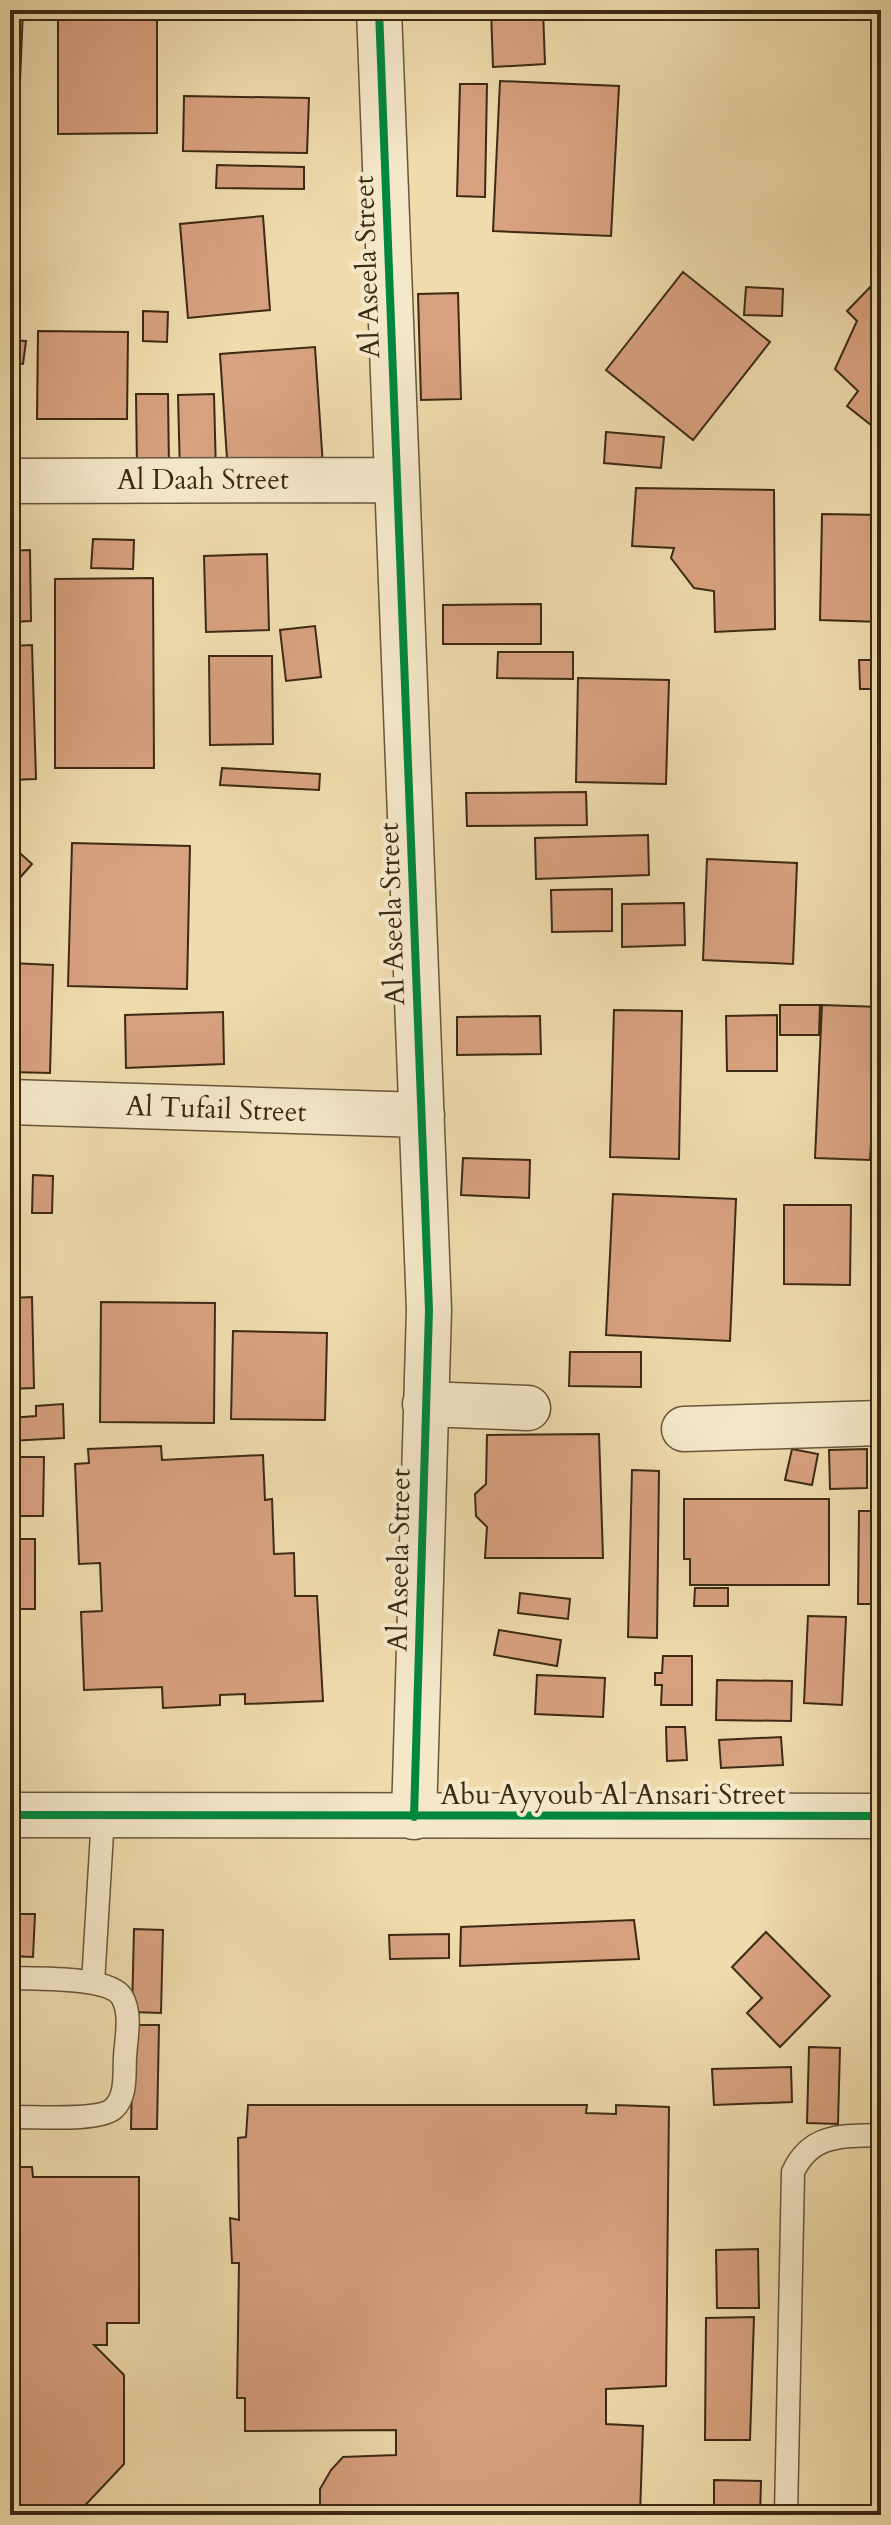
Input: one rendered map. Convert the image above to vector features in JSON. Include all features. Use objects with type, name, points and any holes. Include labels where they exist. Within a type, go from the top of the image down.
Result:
[{"type":"street","name":"Al Aseela Street","points":[[379,10],[429,1310],[414,1817]]},
{"type":"street","name":"Al Daah Street","points":[[10,481],[397,480]]},
{"type":"street","name":"Al Tufail Street","points":[[10,1102],[422,1115]]},
{"type":"street","points":[[425,1404],[528,1408]]},
{"type":"street","points":[[684,1429],[881,1423]]},
{"type":"street","name":"Abu Ayyoub Al Ansari Street","points":[[10,1815],[881,1816]]},
{"type":"lane","points":[[93,1983],[103,1816]]},
{"type":"lane","points":[[10,1978],[93,1983],[121,1995],[128,2013],[123,2093],[112,2110],[98,2115],[10,2117]]},
{"type":"lane","points":[[786,2515],[793,2172],[811,2146],[825,2139],[881,2135]]},
{"type":"building","points":[[10,10],[23,10],[19,106],[10,106]]},
{"type":"building","points":[[58,10],[157,10],[157,133],[58,134]]},
{"type":"building","points":[[491,10],[543,10],[545,64],[493,67]]},
{"type":"building","points":[[500,81],[619,86],[611,236],[493,231]]},
{"type":"building","points":[[460,84],[487,84],[485,197],[457,196]]},
{"type":"building","points":[[184,96],[309,98],[307,153],[183,151]]},
{"type":"building","points":[[217,165],[304,167],[304,189],[216,188]]},
{"type":"building","points":[[263,216],[270,310],[188,318],[180,224]]},
{"type":"building","points":[[683,272],[770,342],[693,440],[606,370]]},
{"type":"building","points":[[879,278],[881,433],[847,406],[858,391],[835,369],[857,321],[847,311]]},
{"type":"building","points":[[746,287],[783,289],[782,316],[744,315]]},
{"type":"building","points":[[458,293],[461,399],[421,400],[418,294]]},
{"type":"building","points":[[143,311],[168,312],[167,342],[143,341]]},
{"type":"building","points":[[38,331],[128,332],[127,419],[37,419]]},
{"type":"building","points":[[10,340],[26,341],[23,364],[10,363]]},
{"type":"building","points":[[315,347],[323,466],[228,473],[220,354]]},
{"type":"building","points":[[136,394],[168,394],[169,468],[137,468]]},
{"type":"building","points":[[214,394],[216,474],[180,475],[178,395]]},
{"type":"building","points":[[606,432],[664,437],[661,468],[604,463]]},
{"type":"building","points":[[636,488],[774,490],[775,629],[715,632],[714,591],[694,588],[671,558],[674,548],[632,546]]},
{"type":"building","points":[[822,514],[881,515],[881,622],[820,620]]},
{"type":"building","points":[[93,539],[134,540],[133,569],[91,568]]},
{"type":"building","points":[[30,550],[31,621],[10,622],[10,551]]},
{"type":"building","points":[[267,554],[269,630],[206,632],[204,556]]},
{"type":"building","points":[[153,578],[154,768],[55,768],[55,579]]},
{"type":"building","points":[[541,604],[541,644],[443,644],[443,605]]},
{"type":"building","points":[[315,626],[321,677],[286,681],[280,630]]},
{"type":"building","points":[[32,645],[36,779],[10,780],[10,646]]},
{"type":"building","points":[[498,652],[573,652],[573,679],[497,678]]},
{"type":"building","points":[[209,656],[272,656],[273,744],[210,745]]},
{"type":"building","points":[[859,660],[881,660],[881,689],[860,689]]},
{"type":"building","points":[[578,678],[669,680],[666,784],[576,782]]},
{"type":"building","points":[[222,768],[320,774],[319,790],[220,785]]},
{"type":"building","points":[[586,792],[587,825],[467,826],[466,793]]},
{"type":"building","points":[[648,835],[649,875],[536,879],[535,838]]},
{"type":"building","points":[[72,843],[190,846],[187,989],[68,986]]},
{"type":"building","points":[[10,844],[32,864],[10,889]]},
{"type":"building","points":[[707,859],[797,863],[793,964],[703,960]]},
{"type":"building","points":[[612,889],[612,931],[552,932],[551,890]]},
{"type":"building","points":[[684,903],[685,945],[622,947],[622,904]]},
{"type":"building","points":[[10,963],[53,965],[50,1073],[10,1072]]},
{"type":"building","points":[[780,1005],[820,1005],[819,1035],[780,1035]]},
{"type":"building","points":[[822,1005],[881,1007],[881,1128],[872,1127],[870,1160],[815,1158]]},
{"type":"building","points":[[614,1010],[682,1011],[679,1159],[610,1157]]},
{"type":"building","points":[[223,1012],[224,1064],[126,1068],[125,1015]]},
{"type":"building","points":[[777,1015],[777,1071],[727,1071],[726,1016]]},
{"type":"building","points":[[540,1016],[541,1054],[457,1055],[457,1017]]},
{"type":"building","points":[[463,1158],[530,1160],[529,1198],[461,1195]]},
{"type":"building","points":[[33,1175],[53,1176],[52,1213],[32,1213]]},
{"type":"building","points":[[613,1194],[736,1199],[730,1341],[606,1335]]},
{"type":"building","points":[[784,1205],[851,1205],[850,1285],[784,1284]]},
{"type":"building","points":[[32,1297],[34,1388],[10,1389],[10,1298]]},
{"type":"building","points":[[101,1302],[215,1303],[214,1423],[100,1422]]},
{"type":"building","points":[[233,1331],[327,1333],[325,1420],[231,1419]]},
{"type":"building","points":[[570,1352],[641,1352],[641,1387],[569,1386]]},
{"type":"building","points":[[63,1404],[64,1438],[10,1441],[10,1418],[36,1416],[36,1406]]},
{"type":"building","points":[[599,1434],[603,1558],[485,1558],[487,1527],[476,1516],[475,1494],[486,1484],[487,1435]]},
{"type":"building","points":[[161,1446],[162,1460],[263,1455],[265,1500],[272,1499],[274,1554],[294,1553],[295,1596],[317,1596],[323,1701],[245,1704],[245,1694],[220,1695],[220,1705],[163,1708],[162,1687],[84,1690],[81,1612],[102,1611],[100,1563],[79,1564],[75,1464],[89,1463],[88,1449]]},
{"type":"building","points":[[792,1449],[818,1454],[812,1485],[785,1480]]},
{"type":"building","points":[[867,1449],[867,1488],[830,1489],[829,1450]]},
{"type":"building","points":[[10,1457],[44,1457],[43,1516],[10,1516]]},
{"type":"building","points":[[632,1470],[659,1471],[657,1638],[628,1637]]},
{"type":"building","points":[[684,1499],[829,1499],[829,1585],[690,1585],[690,1559],[684,1559]]},
{"type":"building","points":[[859,1511],[881,1511],[881,1604],[858,1604]]},
{"type":"building","points":[[10,1539],[35,1539],[35,1609],[10,1609]]},
{"type":"building","points":[[695,1588],[728,1588],[728,1606],[694,1606]]},
{"type":"building","points":[[520,1593],[570,1599],[568,1619],[518,1613]]},
{"type":"building","points":[[808,1616],[846,1617],[842,1705],[804,1703]]},
{"type":"building","points":[[499,1630],[561,1640],[557,1666],[494,1655]]},
{"type":"building","points":[[663,1656],[692,1656],[692,1705],[661,1705],[662,1685],[655,1685],[655,1673],[662,1673]]},
{"type":"building","points":[[537,1675],[605,1678],[603,1717],[535,1714]]},
{"type":"building","points":[[717,1680],[792,1681],[791,1721],[716,1720]]},
{"type":"building","points":[[666,1727],[685,1727],[687,1760],[667,1761]]},
{"type":"building","points":[[781,1737],[783,1765],[721,1768],[719,1740]]},
{"type":"building","points":[[10,1914],[35,1914],[33,1957],[10,1956]]},
{"type":"building","points":[[634,1920],[639,1959],[460,1966],[461,1927]]},
{"type":"building","points":[[134,1929],[163,1930],[161,2013],[132,2012]]},
{"type":"building","points":[[766,1932],[830,1996],[780,2047],[747,2013],[762,1998],[732,1967]]},
{"type":"building","points":[[449,1934],[449,1958],[390,1959],[389,1935]]},
{"type":"building","points":[[133,2025],[159,2025],[157,2129],[131,2129]]},
{"type":"building","points":[[809,2047],[840,2048],[838,2124],[807,2123]]},
{"type":"building","points":[[791,2067],[792,2102],[714,2105],[712,2069]]},
{"type":"building","points":[[248,2105],[587,2105],[586,2113],[616,2114],[616,2105],[669,2107],[666,2386],[606,2389],[606,2424],[643,2426],[640,2515],[320,2515],[320,2489],[331,2470],[343,2457],[396,2455],[396,2430],[245,2431],[245,2398],[237,2398],[239,2263],[232,2263],[230,2218],[239,2220],[238,2138],[246,2137]]},
{"type":"building","points":[[10,2167],[32,2167],[33,2177],[139,2177],[139,2323],[107,2323],[107,2345],[94,2345],[124,2375],[124,2464],[76,2515],[10,2515]]},
{"type":"building","points":[[758,2249],[759,2308],[717,2308],[716,2250]]},
{"type":"building","points":[[754,2317],[750,2440],[705,2440],[706,2318]]},
{"type":"building","points":[[714,2480],[761,2481],[760,2515],[714,2515]]},
{"type":"cycle path","points":[[379,10],[429,1310],[414,1817]]},
{"type":"cycle path","points":[[10,1815],[881,1816]]}]
